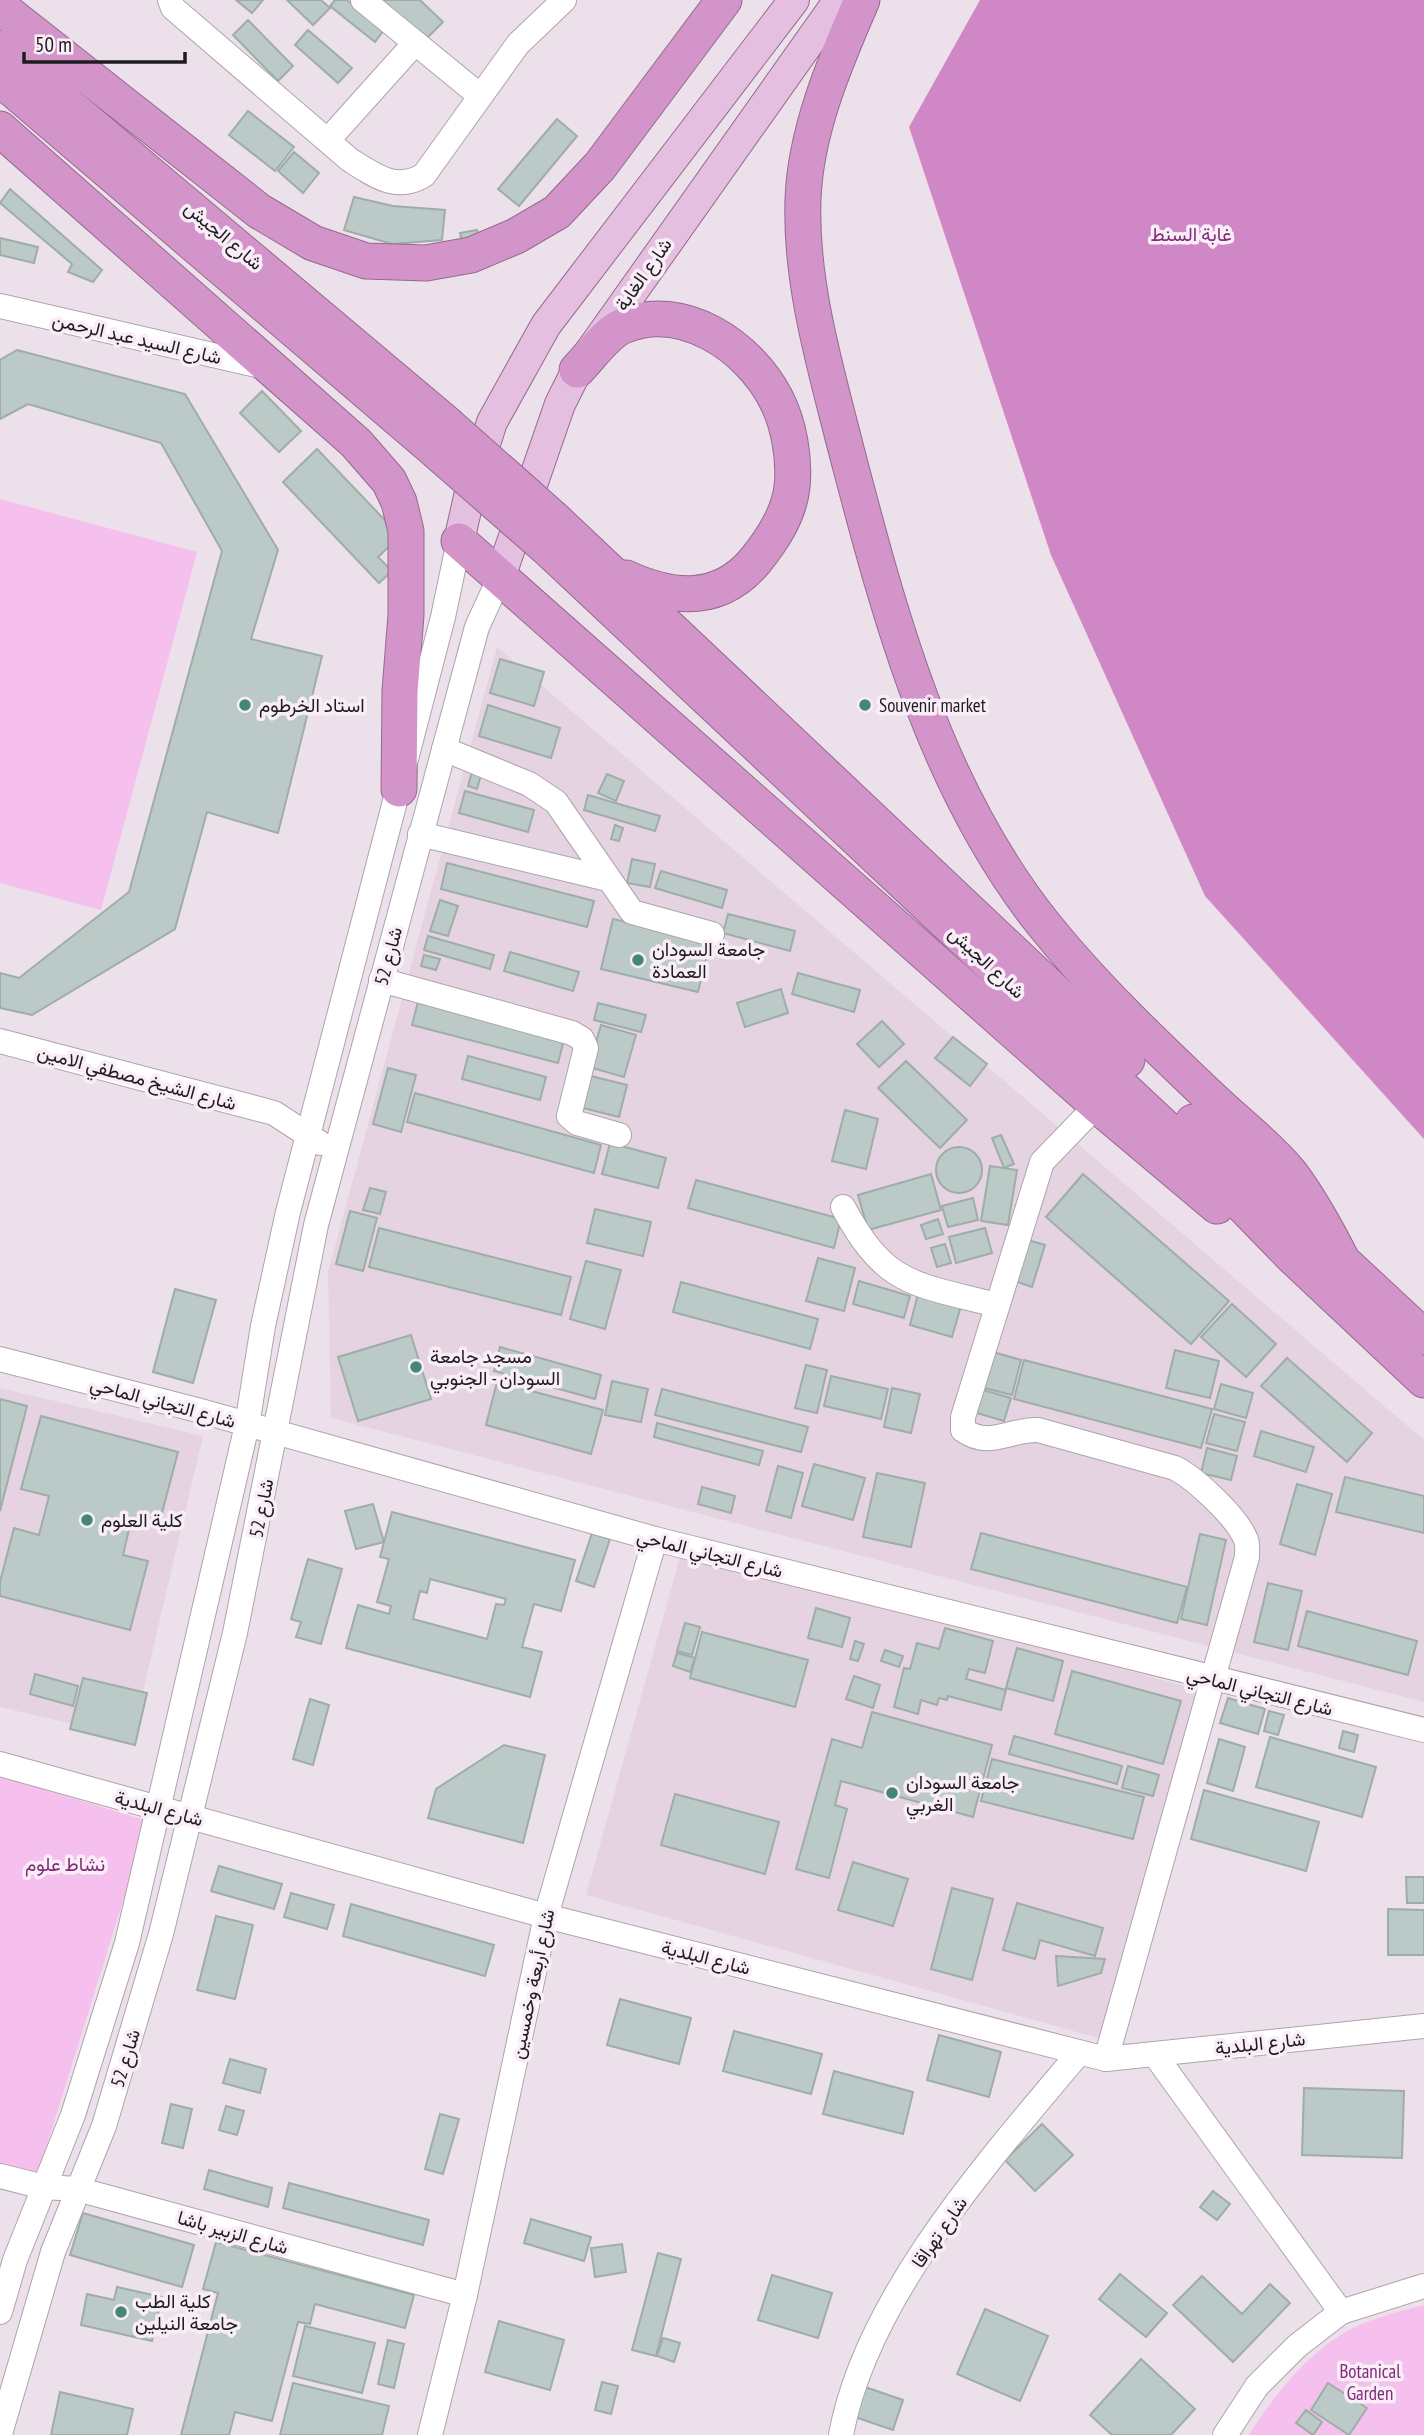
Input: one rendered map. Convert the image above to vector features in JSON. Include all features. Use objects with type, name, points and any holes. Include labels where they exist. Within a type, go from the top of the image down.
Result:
[{"type":"highway","points":[[0,7],[259,211],[313,243],[366,261],[426,263],[471,255],[516,236],[557,212],[600,166],[724,0]]},
{"type":"highway","points":[[862,0],[827,88],[807,163],[803,201],[806,251],[830,386],[872,552],[914,685],[970,815],[1006,873],[1045,926],[1114,1002],[1288,1171],[1319,1216],[1345,1266]]},
{"type":"highway","name":"شارع الجيش","points":[[0,48],[442,438]]},
{"type":"highway","name":"شارع الجيش","points":[[0,79],[442,438]]},
{"type":"highway","points":[[0,129],[356,443],[389,481],[399,502],[406,531],[406,615],[400,691],[399,789]]},
{"type":"highway","points":[[577,370],[620,327],[646,319],[701,327],[727,343],[757,373],[776,399],[792,459],[792,488],[784,518],[761,554],[747,570],[727,585],[701,595],[675,595],[648,588],[608,570]]},
{"type":"highway","points":[[442,438],[549,533]]},
{"type":"highway","name":"شارع الجيش","points":[[549,533],[608,570],[1345,1266],[1424,1337]]},
{"type":"highway","name":"شارع الجيش","points":[[549,533],[1193,1154],[1293,1257],[1424,1380]]},
{"type":"highway","points":[[459,541],[1097,1105],[1228,1215],[1293,1257]]},
{"type":"main road","points":[[459,541],[471,488],[492,422],[546,325],[794,0]]},
{"type":"main road","name":"شارع الغابة","points":[[500,577],[560,404],[577,370],[839,0]]},
{"type":"street","points":[[170,0],[173,8],[328,141],[376,177],[397,184],[411,183],[424,174],[518,44],[564,0]]},
{"type":"street","points":[[363,0],[479,95]]},
{"type":"street","points":[[328,141],[415,43]]},
{"type":"street","name":"شارع السيد عبد الرحمن","points":[[0,306],[274,370]]},
{"type":"street","name":"شارع 52","points":[[0,2312],[15,2260],[73,2115],[127,1943],[156,1807],[247,1425],[263,1326],[308,1133],[399,789],[459,541]]},
{"type":"street","name":"شارع 52","points":[[0,2434],[53,2252],[104,2126],[162,1934],[235,1633],[316,1225],[477,627],[500,577]]},
{"type":"street","points":[[444,749],[529,784],[555,802],[632,912],[712,934]]},
{"type":"street","points":[[420,834],[608,879]]},
{"type":"street","points":[[381,980],[572,1033],[582,1039],[586,1048],[569,1116],[577,1123],[620,1135]]},
{"type":"street","name":"شارع الشيخ مصطفي الامين","points":[[0,1041],[274,1113],[308,1133],[335,1160]]},
{"type":"street","points":[[1097,1105],[1042,1162],[996,1305],[963,1417],[963,1430],[974,1438],[987,1440],[999,1439],[1023,1430],[1038,1430],[1175,1468],[1189,1475],[1247,1541],[1247,1557],[1214,1680],[1106,2059]]},
{"type":"street","points":[[842,1207],[862,1242],[888,1269],[924,1286],[996,1305]]},
{"type":"street","name":"شارع التجاني الماحي","points":[[0,1359],[655,1539],[1424,1730]]},
{"type":"street","name":"شارع أربعة وخمسين","points":[[430,2435],[465,2295],[546,1916],[655,1539]]},
{"type":"street","name":"شارع البلدية","points":[[0,1764],[546,1916],[1106,2059],[1424,2026]]},
{"type":"street","name":"شارع تهراقا","points":[[841,2435],[850,2394],[878,2331],[913,2267],[983,2170],[1079,2053]]},
{"type":"street","points":[[1155,2054],[1341,2312]]},
{"type":"street","name":"شارع الزبير باشا","points":[[0,2176],[44,2187],[77,2189],[465,2295]]},
{"type":"street","points":[[1226,2435],[1257,2386],[1297,2346],[1341,2312],[1424,2286]]},
{"type":"shaded area","name":"جامعة السودان العمادة","points":[[497,647],[1424,1440],[1424,1702],[331,1418],[328,1272]]},
{"type":"shaded area","points":[[0,1388],[203,1436],[132,1738],[0,1707]]},
{"type":"shaded area","name":"جامعة السودان الغربي","points":[[683,1546],[1198,1690],[1102,2039],[586,1895]]},
{"type":"green space","name":"غابة السنط","points":[[980,0],[1424,0],[1424,1139],[1205,896],[1051,555],[909,127]]},
{"type":"green space","points":[[0,499],[197,552],[101,910],[0,883]]},
{"type":"green space","name":"نشاط علوم","points":[[0,1776],[148,1821],[37,2177],[0,2167]]},
{"type":"green space","name":"Botanical Garden","points":[[1424,2305],[1424,2435],[1249,2435],[1293,2376],[1320,2350],[1368,2321]]},
{"type":"building","points":[[236,0],[263,0],[252,13]]},
{"type":"building","points":[[287,0],[321,0],[330,8],[313,25]]},
{"type":"building","points":[[335,0],[347,0],[384,30],[375,42],[330,6]]},
{"type":"building","points":[[381,0],[420,0],[443,22],[424,41]]},
{"type":"building","points":[[248,20],[293,66],[278,81],[233,35]]},
{"type":"building","points":[[308,30],[352,68],[338,83],[295,45]]},
{"type":"building","points":[[248,111],[294,147],[275,171],[229,135]]},
{"type":"building","points":[[557,119],[577,136],[519,206],[498,189]]},
{"type":"building","points":[[294,152],[319,173],[303,193],[278,171]]},
{"type":"building","points":[[10,189],[102,270],[93,282],[68,272],[72,264],[0,203]]},
{"type":"building","points":[[354,197],[393,206],[445,210],[442,240],[392,244],[344,230]]},
{"type":"building","points":[[477,230],[479,237],[462,241],[460,233]]},
{"type":"building","points":[[0,238],[38,247],[34,263],[0,255]]},
{"type":"building","name":"استاد الخرطوم","points":[[17,350],[185,394],[278,550],[251,639],[322,656],[278,833],[207,812],[175,929],[32,1015],[0,1008],[0,973],[19,978],[129,892],[222,551],[161,443],[28,404],[0,419],[0,360]]},
{"type":"building","points":[[262,391],[301,431],[279,452],[240,413]]},
{"type":"building","points":[[317,449],[400,536],[378,557],[392,571],[379,583],[283,482]]},
{"type":"building","points":[[500,659],[544,672],[534,706],[490,693]]},
{"type":"building","points":[[488,705],[560,728],[551,758],[479,736]]},
{"type":"building","points":[[474,765],[483,768],[477,789],[468,786]]},
{"type":"building","points":[[607,774],[624,781],[616,801],[598,793]]},
{"type":"building","points":[[465,791],[534,810],[528,832],[459,813]]},
{"type":"building","points":[[588,795],[660,816],[655,831],[584,810]]},
{"type":"building","points":[[615,825],[623,828],[619,841],[611,839]]},
{"type":"building","points":[[632,859],[655,864],[650,887],[627,883]]},
{"type":"building","points":[[447,863],[594,901],[587,927],[441,889]]},
{"type":"building","points":[[661,871],[727,890],[722,908],[655,888]]},
{"type":"building","points":[[440,900],[458,906],[448,936],[430,931]]},
{"type":"building","points":[[728,914],[795,931],[790,951],[723,933]]},
{"type":"building","points":[[613,919],[710,942],[698,992],[601,969]]},
{"type":"building","points":[[428,936],[494,955],[490,969],[424,950]]},
{"type":"building","points":[[510,952],[579,972],[573,991],[504,971]]},
{"type":"building","points":[[424,955],[440,959],[436,970],[421,966]]},
{"type":"building","points":[[798,973],[860,990],[854,1012],[792,994]]},
{"type":"building","points":[[781,989],[788,1013],[745,1027],[737,1003]]},
{"type":"building","points":[[420,994],[566,1032],[558,1063],[412,1025]]},
{"type":"building","points":[[598,1003],[646,1015],[641,1032],[594,1020]]},
{"type":"building","points":[[882,1021],[904,1044],[879,1067],[857,1044]]},
{"type":"building","points":[[601,1025],[636,1035],[624,1077],[589,1067]]},
{"type":"building","points":[[953,1037],[987,1064],[970,1086],[935,1058]]},
{"type":"building","points":[[468,1056],[546,1077],[540,1100],[462,1079]]},
{"type":"building","points":[[906,1061],[967,1120],[940,1148],[878,1088]]},
{"type":"building","points":[[388,1068],[416,1075],[401,1132],[373,1124]]},
{"type":"building","points":[[583,1074],[627,1085],[619,1117],[575,1106]]},
{"type":"building","points":[[415,1093],[601,1145],[594,1173],[407,1122]]},
{"type":"building","points":[[845,1110],[878,1119],[866,1169],[832,1161]]},
{"type":"building","points":[[1001,1135],[1014,1164],[1004,1168],[992,1138]]},
{"type":"building","points":[[610,1143],[666,1158],[658,1188],[602,1174]]},
{"type":"building","points":[[959,1147],[975,1154],[982,1170],[975,1186],[959,1193],[943,1186],[936,1170],[943,1154]]},
{"type":"building","points":[[990,1166],[1017,1170],[1008,1225],[981,1221]]},
{"type":"building","points":[[931,1174],[941,1210],[868,1230],[858,1195]]},
{"type":"building","points":[[1083,1174],[1229,1301],[1191,1344],[1046,1217]]},
{"type":"building","points":[[696,1180],[841,1219],[834,1248],[688,1208]]},
{"type":"building","points":[[370,1188],[386,1192],[380,1214],[363,1210]]},
{"type":"building","points":[[973,1198],[978,1220],[948,1227],[942,1206]]},
{"type":"building","points":[[595,1209],[651,1222],[643,1256],[587,1243]]},
{"type":"building","points":[[350,1211],[377,1218],[363,1271],[336,1264]]},
{"type":"building","points":[[938,1219],[943,1234],[926,1239],[921,1225]]},
{"type":"building","points":[[379,1228],[571,1277],[561,1315],[369,1267]]},
{"type":"building","points":[[985,1228],[992,1253],[956,1263],[949,1237]]},
{"type":"building","points":[[1024,1239],[1045,1245],[1032,1287],[1012,1280]]},
{"type":"building","points":[[945,1244],[951,1263],[937,1267],[931,1248]]},
{"type":"building","points":[[818,1258],[855,1268],[844,1311],[806,1301]]},
{"type":"building","points":[[586,1261],[621,1270],[605,1329],[570,1319]]},
{"type":"building","points":[[859,1281],[910,1296],[904,1318],[853,1304]]},
{"type":"building","points":[[681,1282],[818,1319],[810,1349],[673,1312]]},
{"type":"building","points":[[175,1289],[216,1300],[193,1383],[153,1372]]},
{"type":"building","points":[[918,1294],[961,1306],[952,1337],[910,1325]]},
{"type":"building","points":[[1232,1304],[1276,1344],[1246,1377],[1201,1337]]},
{"type":"building","points":[[411,1335],[431,1399],[358,1421],[338,1357]]},
{"type":"building","points":[[500,1347],[601,1375],[595,1399],[494,1371]]},
{"type":"building","points":[[1175,1350],[1219,1361],[1210,1398],[1166,1388]]},
{"type":"building","points":[[993,1352],[1021,1360],[1012,1395],[984,1388]]},
{"type":"building","points":[[1287,1358],[1372,1433],[1347,1462],[1261,1386]]},
{"type":"building","points":[[1024,1360],[1212,1409],[1201,1448],[1014,1399]]},
{"type":"building","points":[[806,1365],[827,1370],[817,1413],[795,1408]]},
{"type":"building","points":[[831,1376],[888,1389],[881,1419],[824,1406]]},
{"type":"building","points":[[612,1381],[648,1389],[641,1422],[605,1415]]},
{"type":"building","points":[[497,1382],[603,1410],[591,1454],[486,1425]]},
{"type":"building","points":[[1221,1384],[1253,1393],[1246,1418],[1214,1409]]},
{"type":"building","points":[[892,1388],[920,1394],[911,1433],[884,1427]]},
{"type":"building","points":[[662,1389],[808,1427],[801,1452],[655,1415]]},
{"type":"building","points":[[983,1390],[1011,1398],[1004,1421],[977,1413]]},
{"type":"building","points":[[0,1399],[27,1406],[0,1511]]},
{"type":"building","points":[[1214,1414],[1245,1422],[1237,1451],[1206,1443]]},
{"type":"building","name":"كلية العلوم","points":[[41,1416],[178,1452],[159,1524],[132,1517],[123,1555],[148,1561],[130,1630],[0,1596],[0,1582],[14,1528],[39,1535],[49,1496],[21,1489]]},
{"type":"building","points":[[657,1423],[763,1451],[759,1465],[654,1437]]},
{"type":"building","points":[[1261,1431],[1314,1447],[1306,1472],[1254,1456]]},
{"type":"building","points":[[1207,1448],[1237,1456],[1231,1480],[1201,1473]]},
{"type":"building","points":[[814,1464],[865,1478],[853,1520],[802,1506]]},
{"type":"building","points":[[778,1466],[803,1473],[791,1518],[766,1511]]},
{"type":"building","points":[[877,1473],[925,1483],[911,1547],[863,1537]]},
{"type":"building","points":[[1345,1477],[1424,1496],[1424,1533],[1336,1512]]},
{"type":"building","points":[[1297,1484],[1332,1494],[1315,1555],[1280,1544]]},
{"type":"building","points":[[702,1487],[735,1496],[731,1513],[698,1504]]},
{"type":"building","points":[[373,1504],[384,1542],[356,1549],[345,1511]]},
{"type":"building","points":[[392,1512],[575,1560],[561,1611],[534,1604],[522,1647],[542,1652],[530,1697],[346,1648],[358,1605],[389,1614],[391,1606],[377,1602],[389,1559],[380,1557]],"holes":[[[430,1579],[506,1599],[504,1605],[496,1604],[487,1639],[413,1619],[420,1591],[427,1593]]]},
{"type":"building","points":[[592,1533],[610,1539],[594,1587],[576,1581]]},
{"type":"building","points":[[981,1533],[1187,1587],[1177,1623],[971,1569]]},
{"type":"building","points":[[1200,1534],[1226,1540],[1207,1625],[1181,1619]]},
{"type":"building","points":[[308,1559],[342,1569],[321,1644],[296,1637],[301,1622],[291,1619]]},
{"type":"building","points":[[1268,1583],[1302,1591],[1288,1650],[1254,1642]]},
{"type":"building","points":[[816,1608],[850,1618],[842,1647],[808,1638]]},
{"type":"building","points":[[1307,1611],[1417,1641],[1408,1675],[1298,1646]]},
{"type":"building","points":[[685,1623],[700,1627],[692,1655],[677,1651]]},
{"type":"building","points":[[945,1628],[993,1641],[985,1673],[969,1669],[966,1679],[1006,1690],[1001,1710],[948,1696],[947,1700],[939,1698],[937,1705],[921,1700],[918,1714],[894,1707],[904,1668],[910,1669],[917,1643],[939,1649]]},
{"type":"building","points":[[702,1632],[808,1660],[795,1707],[690,1678]]},
{"type":"building","points":[[855,1641],[864,1644],[858,1661],[850,1659]]},
{"type":"building","points":[[1017,1648],[1063,1661],[1053,1701],[1006,1688]]},
{"type":"building","points":[[885,1650],[903,1656],[899,1667],[881,1661]]},
{"type":"building","points":[[677,1653],[695,1658],[690,1672],[673,1666]]},
{"type":"building","points":[[1072,1671],[1181,1701],[1163,1764],[1055,1734]]},
{"type":"building","points":[[35,1674],[78,1686],[73,1706],[30,1694]]},
{"type":"building","points":[[854,1676],[880,1685],[873,1708],[846,1699]]},
{"type":"building","points":[[83,1678],[147,1693],[135,1745],[70,1729]]},
{"type":"building","points":[[1228,1698],[1265,1709],[1258,1734],[1220,1723]]},
{"type":"building","points":[[310,1699],[329,1705],[313,1765],[293,1759]]},
{"type":"building","points":[[1269,1711],[1284,1715],[1278,1735],[1264,1731]]},
{"type":"building","points":[[872,1712],[992,1745],[973,1817],[841,1781],[835,1805],[847,1809],[829,1878],[796,1869],[832,1739],[862,1748]]},
{"type":"building","points":[[1343,1731],[1358,1735],[1354,1752],[1339,1748]]},
{"type":"building","points":[[1014,1736],[1122,1766],[1117,1784],[1009,1754]]},
{"type":"building","points":[[1270,1737],[1376,1767],[1362,1817],[1256,1787]]},
{"type":"building","points":[[1219,1739],[1245,1747],[1233,1791],[1207,1783]]},
{"type":"building","points":[[504,1745],[545,1755],[523,1843],[428,1818],[436,1789]]},
{"type":"building","points":[[992,1759],[1144,1797],[1133,1839],[981,1801]]},
{"type":"building","points":[[1128,1766],[1159,1775],[1153,1796],[1122,1788]]},
{"type":"building","points":[[1204,1790],[1319,1822],[1306,1871],[1191,1839]]},
{"type":"building","points":[[675,1794],[779,1822],[765,1874],[661,1845]]},
{"type":"building","points":[[853,1862],[908,1879],[893,1926],[838,1910]]},
{"type":"building","points":[[219,1866],[282,1884],[274,1909],[211,1891]]},
{"type":"building","points":[[1406,1877],[1424,1877],[1424,1903],[1407,1903]]},
{"type":"building","points":[[952,1888],[993,1899],[972,1980],[931,1969]]},
{"type":"building","points":[[291,1893],[334,1905],[327,1929],[284,1917]]},
{"type":"building","points":[[1017,1903],[1103,1928],[1095,1956],[1040,1940],[1035,1959],[1003,1950]]},
{"type":"building","points":[[351,1904],[494,1945],[485,1976],[343,1936]]},
{"type":"building","points":[[1388,1909],[1424,1910],[1424,1955],[1388,1955]]},
{"type":"building","points":[[216,1916],[253,1925],[235,1999],[197,1990]]},
{"type":"building","points":[[1056,1956],[1105,1959],[1101,1973],[1058,1986]]},
{"type":"building","points":[[620,1999],[691,2018],[679,2064],[607,2045]]},
{"type":"building","points":[[734,2031],[822,2054],[811,2094],[723,2071]]},
{"type":"building","points":[[939,2035],[1001,2052],[989,2097],[927,2080]]},
{"type":"building","points":[[230,2059],[266,2069],[260,2093],[223,2083]]},
{"type":"building","points":[[834,2071],[913,2092],[903,2134],[823,2114]]},
{"type":"building","points":[[1304,2088],[1404,2091],[1402,2158],[1302,2155]]},
{"type":"building","points":[[171,2104],[192,2109],[183,2148],[162,2143]]},
{"type":"building","points":[[226,2106],[244,2111],[237,2135],[219,2130]]},
{"type":"building","points":[[440,2114],[459,2119],[443,2174],[425,2169]]},
{"type":"building","points":[[1042,2124],[1073,2155],[1035,2191],[1005,2160]]},
{"type":"building","points":[[209,2170],[272,2188],[268,2207],[204,2189]]},
{"type":"building","points":[[289,2183],[429,2220],[423,2245],[283,2208]]},
{"type":"building","points":[[1213,2191],[1230,2204],[1217,2220],[1200,2207]]},
{"type":"building","points":[[83,2213],[194,2245],[182,2287],[70,2255]]},
{"type":"building","points":[[531,2219],[591,2237],[584,2261],[524,2243]]},
{"type":"building","points":[[216,2242],[414,2295],[405,2328],[315,2304],[310,2324],[298,2322],[272,2421],[235,2412],[229,2435],[181,2435],[218,2293],[203,2289]]},
{"type":"building","points":[[622,2244],[626,2272],[595,2277],[591,2248]]},
{"type":"building","points":[[658,2253],[681,2259],[656,2356],[632,2350]]},
{"type":"building","points":[[1120,2274],[1167,2313],[1146,2337],[1099,2299]]},
{"type":"building","points":[[772,2275],[832,2293],[818,2338],[758,2320]]},
{"type":"building","points":[[1202,2276],[1242,2314],[1270,2284],[1290,2303],[1233,2362],[1173,2305]]},
{"type":"building","name":"كلية الطب جامعة النيلين","points":[[117,2287],[162,2297],[152,2341],[81,2325],[87,2294],[114,2300]]},
{"type":"building","points":[[985,2309],[1048,2336],[1020,2401],[957,2374]]},
{"type":"building","points":[[499,2321],[564,2340],[550,2390],[485,2372]]},
{"type":"building","points":[[305,2326],[375,2343],[362,2393],[293,2376]]},
{"type":"building","points":[[663,2338],[680,2343],[674,2362],[657,2356]]},
{"type":"building","points":[[388,2340],[404,2344],[394,2388],[378,2384]]},
{"type":"building","points":[[1141,2359],[1195,2409],[1171,2435],[1112,2435],[1090,2415]]},
{"type":"building","points":[[602,2382],[618,2386],[611,2414],[595,2410]]},
{"type":"building","points":[[293,2383],[389,2406],[382,2435],[280,2435]]},
{"type":"building","points":[[1328,2383],[1367,2408],[1349,2435],[1311,2410]]},
{"type":"building","points":[[862,2386],[903,2400],[893,2430],[852,2416]]},
{"type":"building","points":[[60,2392],[133,2409],[127,2435],[51,2435]]},
{"type":"building","points":[[1306,2410],[1322,2422],[1313,2435],[1296,2423]]},
{"type":"place","name":"استاد الخرطوم","points":[[245,705]]},
{"type":"place","name":"Souvenir market","points":[[865,705]]},
{"type":"place","name":"جامعة السودان العمادة","points":[[638,960]]},
{"type":"place","name":"مسجد جامعة السودان - الجنوبي","points":[[416,1367]]},
{"type":"place","name":"كلية العلوم","points":[[87,1520]]},
{"type":"place","name":"جامعة السودان الغربي","points":[[892,1793]]},
{"type":"place","name":"كلية الطب جامعة النيلين","points":[[121,2312]]}]
